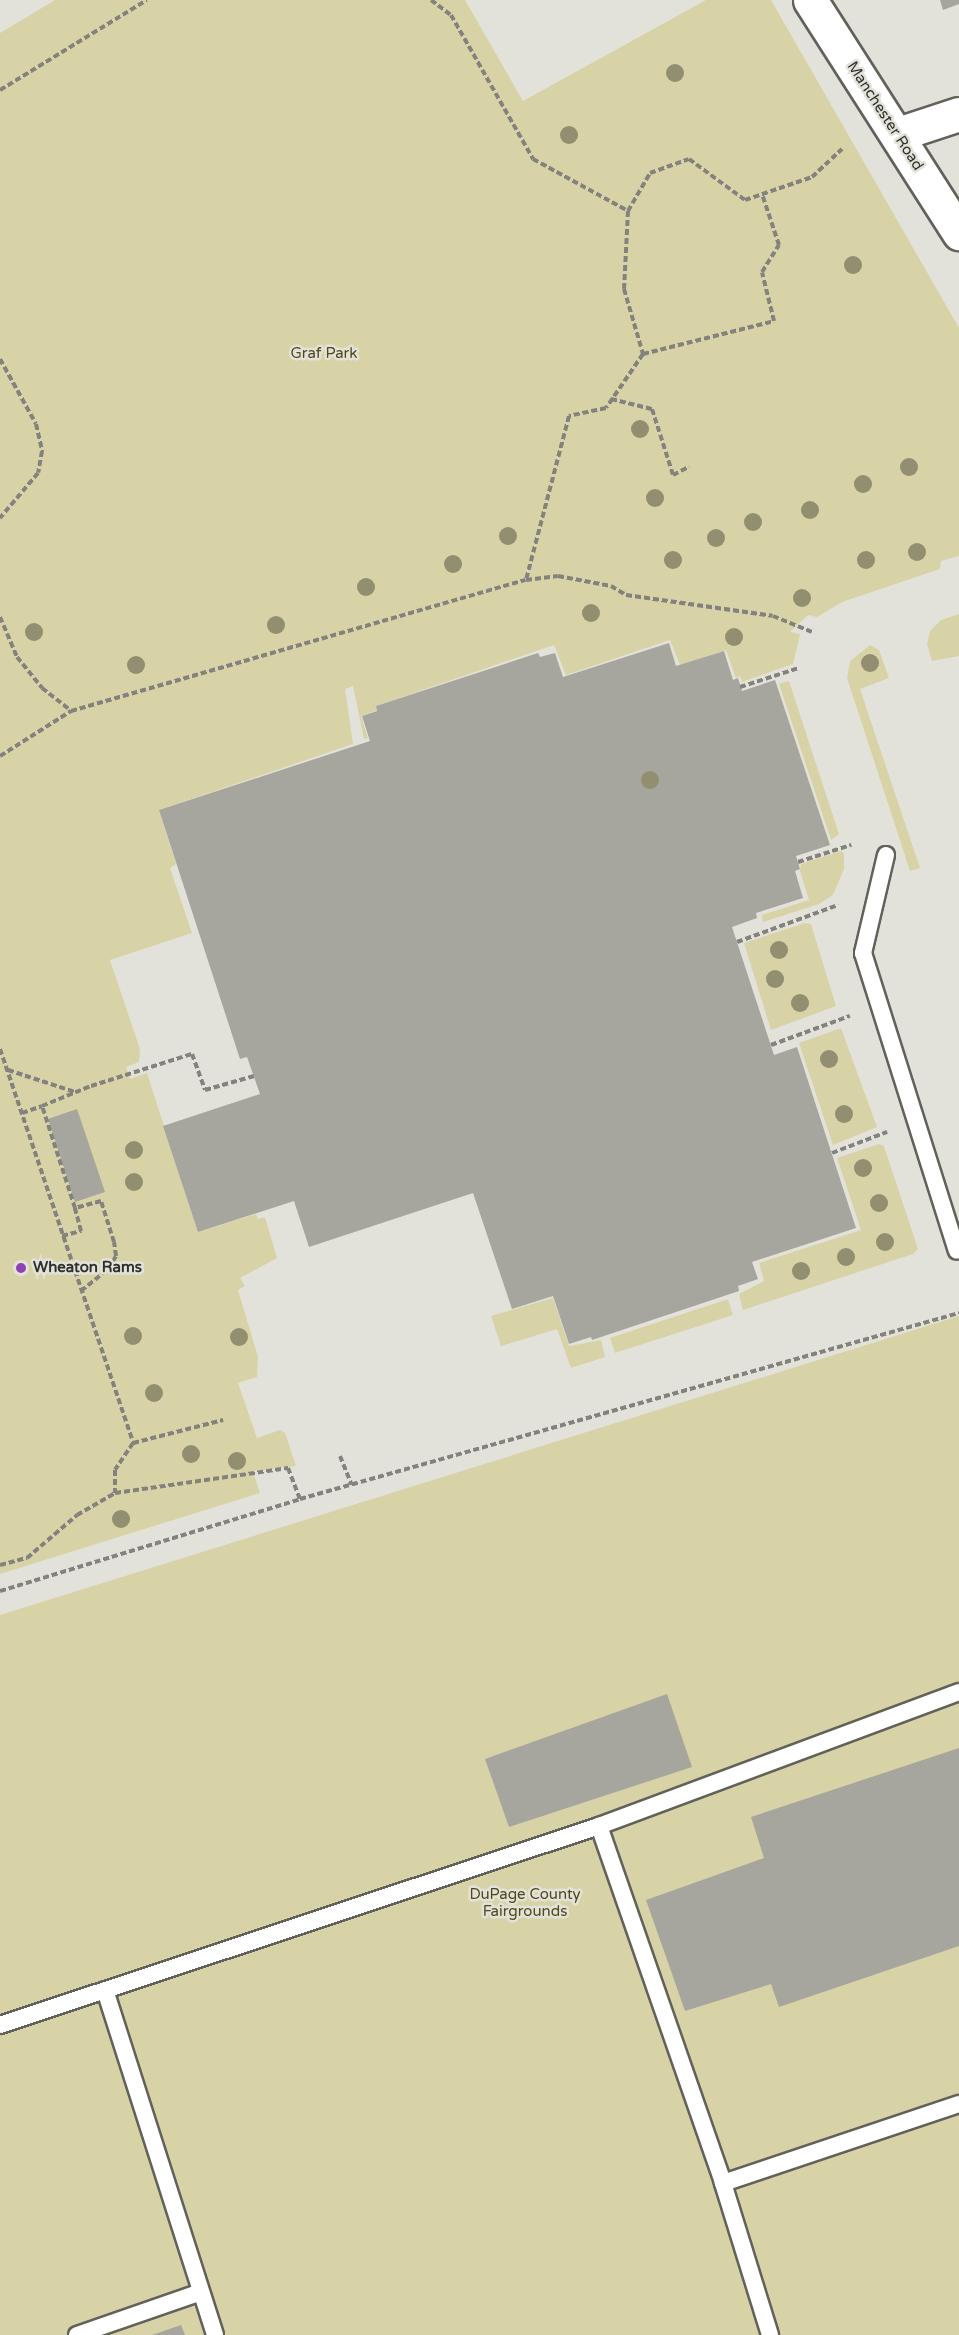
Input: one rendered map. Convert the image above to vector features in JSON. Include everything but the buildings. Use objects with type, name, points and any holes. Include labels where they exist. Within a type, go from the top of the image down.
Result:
[{"type":"street","name":"Manchester Road","points":[[810,0],[898,134],[959,233]]},
{"type":"street","points":[[898,134],[959,114]]},
{"type":"lane","points":[[886,855],[864,953],[957,1251]]},
{"type":"lane","points":[[0,2025],[599,1827],[959,1692]]},
{"type":"lane","points":[[599,1827],[723,2183],[770,2335]]},
{"type":"lane","points":[[105,1990],[215,2335]]},
{"type":"lane","points":[[723,2183],[959,2104]]},
{"type":"lane","points":[[77,2335],[201,2292]]},
{"type":"path","points":[[0,90],[147,0]]},
{"type":"path","points":[[431,0],[451,15],[533,159],[628,211]]},
{"type":"path","points":[[643,354],[624,289],[628,211],[650,173],[689,159],[745,200],[812,177],[842,149]]},
{"type":"path","points":[[526,580],[569,416],[606,408],[643,354],[774,321],[762,272],[778,245],[762,195]]},
{"type":"path","points":[[0,359],[36,424],[42,451],[38,473],[0,518]]},
{"type":"path","points":[[611,399],[652,409],[672,474],[689,467]]},
{"type":"path","points":[[0,756],[71,711],[526,580],[568,578],[611,586],[626,595],[773,616],[812,632]]},
{"type":"path","points":[[0,617],[16,657],[42,688],[71,711]]},
{"type":"path","points":[[740,687],[799,669]]},
{"type":"path","points":[[798,862],[851,845]]},
{"type":"path","points":[[737,942],[838,905]]},
{"type":"path","points":[[771,1045],[850,1016]]},
{"type":"path","points":[[0,1049],[134,1443]]},
{"type":"path","points":[[22,1113],[75,1092],[192,1054],[205,1090],[254,1076]]},
{"type":"path","points":[[7,1070],[75,1092]]},
{"type":"path","points":[[42,1106],[81,1231],[62,1236]]},
{"type":"path","points":[[832,1153],[887,1132]]},
{"type":"path","points":[[75,1208],[101,1201],[115,1249],[108,1269],[81,1292]]},
{"type":"path","points":[[0,1591],[300,1500],[959,1313]]},
{"type":"path","points":[[115,1493],[115,1470],[134,1443],[223,1420]]},
{"type":"path","points":[[340,1455],[352,1485]]},
{"type":"path","points":[[0,1564],[27,1558],[77,1515],[115,1493],[288,1468],[300,1500]]},
{"type":"green space","name":"Graf Park","points":[[55,0],[465,0],[523,101],[706,0],[771,0],[959,328],[959,556],[941,561],[940,569],[842,602],[817,617],[808,615],[790,632],[800,634],[793,664],[742,682],[740,676],[736,678],[726,650],[680,665],[670,640],[566,675],[554,645],[376,706],[377,710],[361,716],[368,738],[364,739],[353,686],[345,689],[353,744],[159,810],[176,864],[170,868],[192,933],[110,960],[140,1049],[139,1062],[126,1067],[130,1079],[147,1073],[198,1232],[256,1214],[258,1219],[265,1217],[277,1258],[240,1278],[245,1286],[238,1290],[258,1357],[257,1377],[238,1383],[257,1438],[280,1430],[285,1433],[296,1466],[253,1471],[260,1493],[0,1574],[0,33]]},
{"type":"green space","points":[[959,614],[959,656],[932,661],[927,644],[930,631],[941,620]]},
{"type":"green space","points":[[870,645],[879,650],[889,678],[860,689],[920,868],[910,871],[847,678],[850,661]]},
{"type":"green space","points":[[789,681],[839,834],[831,840],[779,684]]},
{"type":"green space","points":[[841,851],[844,853],[844,869],[833,895],[819,904],[763,922],[762,915],[809,900],[800,871],[801,864]]},
{"type":"green space","points":[[805,923],[811,924],[836,1006],[771,1030],[744,943]]},
{"type":"green space","points":[[841,1028],[877,1127],[833,1145],[799,1043]]},
{"type":"green space","points":[[879,1144],[884,1146],[918,1249],[913,1254],[743,1310],[739,1294],[764,1281],[759,1263],[861,1230],[837,1158]]},
{"type":"green space","points":[[553,1298],[569,1346],[601,1340],[605,1357],[571,1368],[557,1329],[501,1346],[491,1316]]},
{"type":"green space","points":[[728,1299],[733,1315],[615,1353],[610,1338]]},
{"type":"green space","name":"DuPage County Fairgrounds","points":[[959,1316],[959,2335],[0,2335],[0,1615]]},
{"type":"place","name":"Wheaton Rams","points":[[21,1268]]}]
